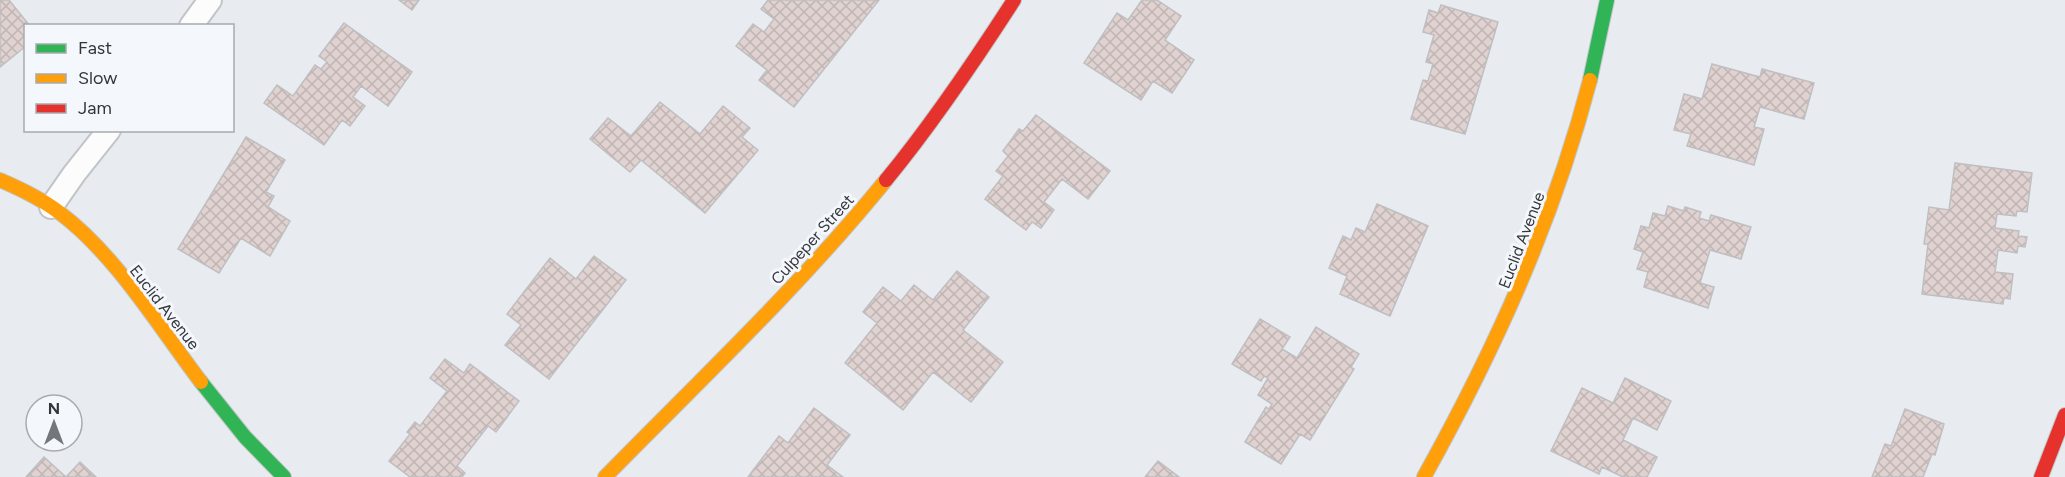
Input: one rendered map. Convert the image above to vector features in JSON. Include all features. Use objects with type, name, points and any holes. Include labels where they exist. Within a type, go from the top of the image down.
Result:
[{"type":"street","points":[[192,24],[210,0]]},
{"type":"street","name":"Culpeper Street","points":[[605,477],[850,224],[912,148],[970,69],[1014,0]]},
{"type":"street","name":"Euclid Avenue","points":[[1424,477],[1484,370],[1525,278],[1560,185],[1586,95],[1608,0]]},
{"type":"street","points":[[51,207],[107,132]]},
{"type":"street","name":"Euclid Avenue","points":[[0,180],[31,195],[67,218],[98,248],[216,400],[247,438],[284,477]]},
{"type":"street","points":[[2041,477],[2065,415]]},
{"type":"building","points":[[0,0],[9,0],[28,24],[24,24],[24,48],[0,67]]},
{"type":"building","points":[[399,0],[419,0],[412,10]]},
{"type":"building","points":[[768,0],[879,0],[794,107],[759,80],[767,70],[736,46],[753,24],[764,32],[774,19],[761,9]]},
{"type":"building","points":[[1142,0],[1157,0],[1181,16],[1165,40],[1194,60],[1172,93],[1153,81],[1141,100],[1084,63],[1117,13],[1128,20]]},
{"type":"building","points":[[1441,5],[1498,22],[1465,134],[1411,119],[1423,80],[1428,81],[1433,64],[1426,62],[1434,35],[1423,32],[1429,10],[1438,13]]},
{"type":"building","points":[[344,23],[412,72],[388,106],[361,86],[353,97],[365,106],[350,126],[342,120],[324,145],[264,103],[277,85],[293,96],[315,65],[321,69],[327,62],[319,56]]},
{"type":"building","points":[[1712,64],[1760,77],[1762,69],[1814,83],[1804,119],[1760,107],[1754,127],[1764,129],[1754,165],[1687,146],[1691,134],[1674,130],[1684,94],[1702,99]]},
{"type":"building","points":[[660,102],[700,134],[723,106],[750,128],[742,137],[758,150],[705,213],[641,160],[630,172],[590,139],[608,118],[631,136]]},
{"type":"building","points":[[1036,115],[1110,171],[1088,199],[1062,179],[1044,202],[1054,210],[1041,228],[1032,222],[1026,230],[985,199],[1003,176],[996,171],[1008,156],[1003,151],[1019,129],[1023,131]]},
{"type":"building","points":[[246,137],[285,160],[266,192],[274,196],[268,207],[290,221],[270,256],[241,238],[219,273],[178,249]]},
{"type":"building","points":[[1955,163],[2032,173],[2027,212],[2017,211],[2016,216],[1997,214],[1995,228],[2019,231],[2018,236],[2027,237],[2025,247],[2018,246],[2017,253],[1998,250],[1995,272],[2013,274],[2010,299],[2004,298],[2003,304],[1922,294],[1928,244],[1924,244],[1929,207],[1949,210]]},
{"type":"building","points":[[1377,204],[1428,226],[1390,316],[1340,294],[1347,276],[1329,268],[1343,236],[1351,240],[1356,228],[1365,232]]},
{"type":"building","points":[[1668,206],[1684,211],[1685,207],[1701,212],[1699,218],[1709,221],[1711,215],[1751,227],[1741,259],[1710,250],[1700,283],[1714,287],[1708,308],[1644,287],[1648,272],[1637,269],[1643,252],[1634,249],[1641,226],[1649,228],[1653,213],[1665,216]]},
{"type":"building","points":[[594,256],[626,280],[549,379],[505,345],[521,325],[507,314],[550,258],[576,279]]},
{"type":"building","points":[[957,271],[989,297],[963,330],[1003,362],[971,402],[933,372],[903,410],[845,363],[877,323],[863,312],[883,287],[901,301],[914,285],[933,300]]},
{"type":"building","points":[[1260,319],[1290,337],[1282,349],[1297,358],[1316,327],[1359,354],[1351,367],[1354,369],[1310,440],[1300,434],[1281,464],[1245,442],[1266,407],[1269,409],[1272,404],[1258,395],[1268,378],[1264,376],[1261,381],[1232,364]]},
{"type":"building","points":[[445,359],[464,373],[470,364],[519,401],[496,432],[488,426],[457,466],[465,473],[462,477],[410,477],[389,461],[410,434],[407,432],[415,422],[420,426],[447,391],[430,378]]},
{"type":"building","points":[[1625,378],[1671,401],[1657,430],[1633,418],[1623,440],[1657,457],[1647,477],[1623,477],[1602,467],[1599,474],[1551,451],[1582,388],[1613,403]]},
{"type":"building","points":[[814,408],[850,435],[827,465],[843,477],[748,477],[779,436],[788,443]]},
{"type":"building","points":[[1905,409],[1944,424],[1935,455],[1932,454],[1923,477],[1872,477],[1885,444],[1891,446]]},
{"type":"building","points":[[44,457],[66,477],[26,477]]},
{"type":"building","points":[[1158,461],[1179,477],[1145,477]]},
{"type":"building","points":[[80,462],[96,477],[66,477]]},
{"type":"traffic: fast","points":[[1590,80],[1607,0]]},
{"type":"traffic: fast","points":[[201,382],[245,437],[284,477]]},
{"type":"traffic: slow","points":[[1424,477],[1475,381],[1520,284],[1558,184],[1590,80]]},
{"type":"traffic: slow","points":[[0,180],[53,208],[100,249],[136,293],[201,382]]},
{"type":"traffic: slow","points":[[605,477],[784,295],[886,180]]},
{"type":"traffic: jam","points":[[886,180],[953,92],[1014,0]]},
{"type":"traffic: jam","points":[[2041,477],[2065,415]]}]
